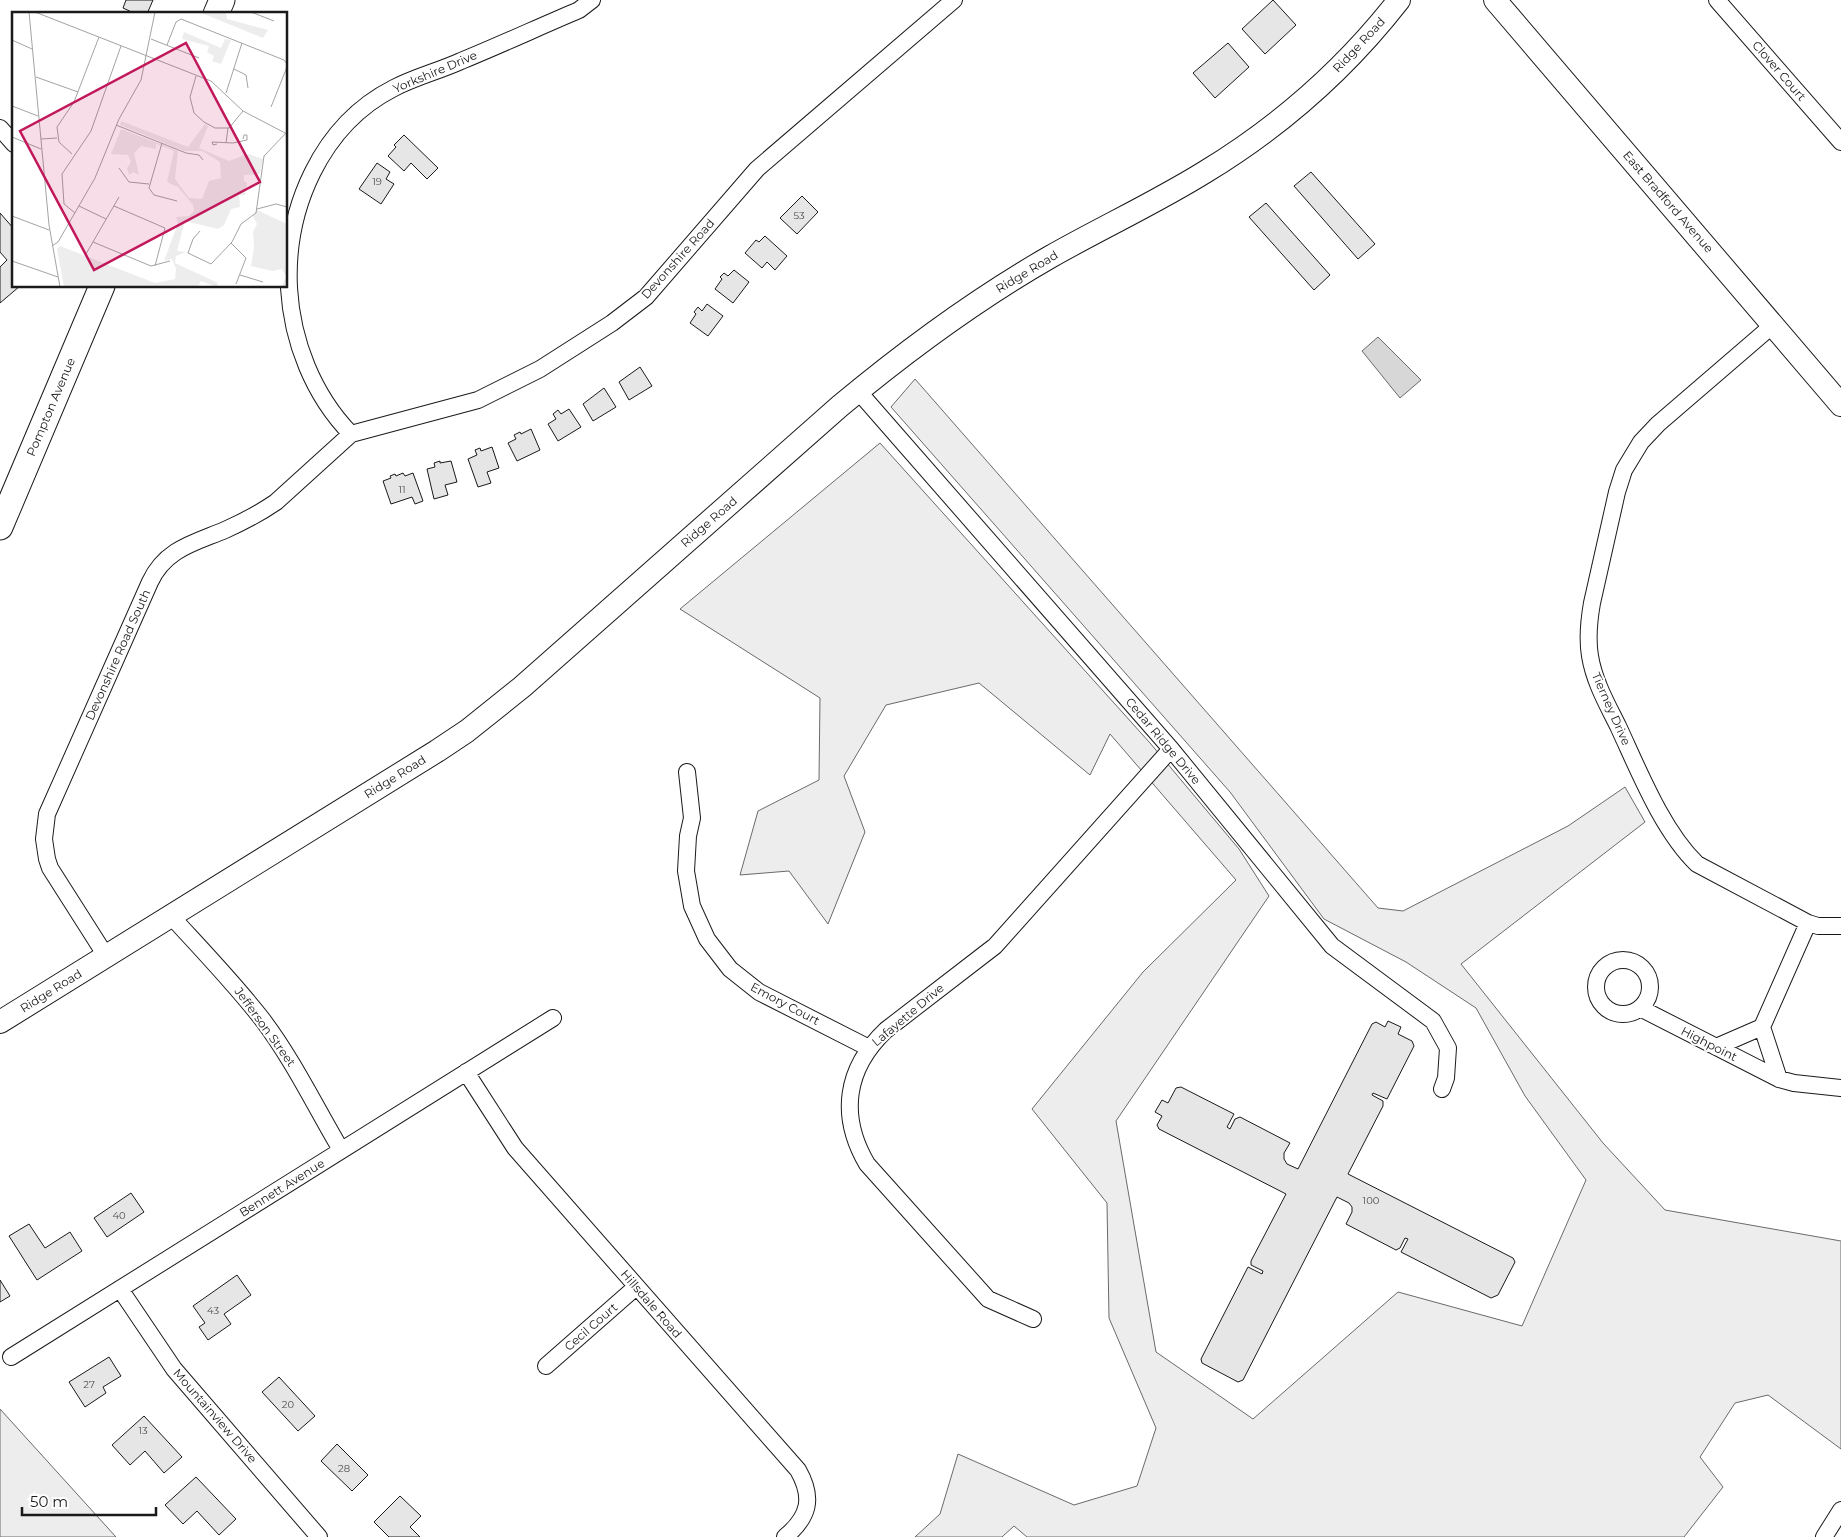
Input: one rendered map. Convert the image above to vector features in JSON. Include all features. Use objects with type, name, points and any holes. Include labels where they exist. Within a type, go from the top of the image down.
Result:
[{"type":"main road","points":[[217,12],[222,0]]},
{"type":"main road","name":"Ridge Road","points":[[0,1022],[438,751],[474,725],[530,680],[858,391],[929,336],[1014,279],[1050,257],[1174,191],[1244,146],[1288,113],[1322,83],[1370,34],[1399,0]]},
{"type":"main road","name":"East Bradford Avenue","points":[[1495,0],[1841,405]]},
{"type":"main road","name":"Pompton Avenue","points":[[0,527],[101,288]]},
{"type":"street","name":"Yorkshire Drive","points":[[351,434],[337,420],[325,402],[306,365],[292,314],[288,274],[290,224],[315,168],[338,134],[364,109],[394,88],[579,10],[592,0]]},
{"type":"street","name":"Devonshire Road","points":[[351,434],[478,400],[540,369],[612,323],[646,297],[757,168],[954,0]]},
{"type":"street","name":"Clover Court","points":[[1717,0],[1841,142]]},
{"type":"street","points":[[0,128],[12,142]]},
{"type":"street","name":"Tierney Drive","points":[[1773,325],[1658,424],[1634,451],[1624,470],[1617,492],[1592,603],[1588,638],[1590,657],[1600,688],[1669,830],[1684,851],[1697,864],[1808,923],[1823,926],[1841,926]]},
{"type":"street","name":"Cedar Ridge Drive","points":[[858,391],[1171,749],[1332,946],[1433,1021],[1448,1048],[1446,1078],[1442,1089]]},
{"type":"street","name":"Devonshire Road South","points":[[106,956],[50,868],[44,849],[44,826],[47,814],[150,582],[158,566],[172,554],[246,520],[276,502],[351,434]]},
{"type":"street","name":"Lafayette Drive","points":[[1033,1320],[988,1299],[867,1164],[854,1136],[850,1107],[854,1078],[869,1048],[886,1030],[995,946],[1171,749]]},
{"type":"street","name":"Emory Court","points":[[687,772],[692,818],[688,836],[686,871],[692,906],[707,939],[730,969],[759,992],[869,1048]]},
{"type":"street","name":"Jefferson Street","points":[[171,916],[219,967],[263,1020],[304,1084],[341,1150]]},
{"type":"street","points":[[1779,1079],[1762,1027],[1808,923]]},
{"type":"street","name":"Highpoint","points":[[1640,1008],[1779,1079],[1794,1083],[1841,1088]]},
{"type":"street","name":"Bennett Avenue","points":[[11,1357],[552,1018]]},
{"type":"street","points":[[1716,1047],[1762,1027]]},
{"type":"street","name":"Hillsdale Road","points":[[466,1072],[515,1148],[798,1470],[807,1493],[805,1511],[798,1526],[785,1537]]},
{"type":"street","name":"Cecil Court","points":[[546,1366],[636,1287]]},
{"type":"street","name":"Mountainview Drive","points":[[120,1289],[174,1369],[319,1537]]},
{"type":"street","points":[[1824,1537],[1841,1510]]},
{"type":"shaded area","points":[[1378,337],[1421,380],[1400,398],[1362,351]]},
{"type":"shaded area","points":[[915,379],[1378,908],[1403,911],[1568,826],[1625,787],[1645,822],[1461,964],[1603,1143],[1665,1210],[1841,1241],[1841,1449],[1768,1395],[1735,1403],[1700,1457],[1723,1487],[1684,1537],[1027,1537],[1014,1526],[1002,1537],[915,1537],[940,1514],[958,1454],[1074,1505],[1137,1486],[1156,1428],[1109,1318],[1107,1203],[1032,1109],[1143,972],[1236,880],[1110,734],[1090,775],[979,683],[886,705],[844,776],[865,832],[828,924],[789,871],[740,875],[758,811],[819,780],[820,698],[680,609],[880,443],[1150,743],[1239,849],[1269,896],[1116,1121],[1156,1352],[1253,1419],[1398,1292],[1522,1326],[1586,1180],[1525,1096],[1476,1008],[1406,962],[1324,919],[1230,792],[891,407]]},
{"type":"shaded area","points":[[0,1409],[116,1537],[0,1537]]},
{"type":"building","points":[[126,0],[153,0],[148,12],[132,12],[123,8]]},
{"type":"building","points":[[1273,0],[1296,25],[1265,54],[1242,29]]},
{"type":"building","points":[[1228,43],[1249,67],[1215,98],[1193,73]]},
{"type":"building","points":[[404,135],[438,168],[427,179],[411,163],[404,171],[388,156],[396,147],[394,145]]},
{"type":"building","points":[[377,163],[390,172],[386,179],[394,184],[381,204],[359,189]]},
{"type":"building","points":[[1311,172],[1375,244],[1358,259],[1294,186]]},
{"type":"building","points":[[802,196],[818,212],[797,234],[780,218]]},
{"type":"building","points":[[1266,203],[1330,275],[1314,290],[1249,217]]},
{"type":"building","points":[[0,213],[12,227],[12,288],[18,288],[0,303],[0,267],[7,260],[0,252]]},
{"type":"building","points":[[765,236],[787,256],[775,270],[767,262],[762,268],[745,253],[756,240],[759,242]]},
{"type":"building","points":[[734,270],[749,282],[733,303],[715,289],[722,279],[720,277],[724,273],[728,276]]},
{"type":"building","points":[[707,304],[723,316],[708,336],[690,323],[698,307],[702,311]]},
{"type":"building","points":[[640,367],[652,386],[629,400],[619,382]]},
{"type":"building","points":[[604,388],[616,407],[593,421],[583,404]]},
{"type":"building","points":[[569,409],[581,427],[558,441],[548,424],[556,419],[553,414],[558,410],[561,414]]},
{"type":"building","points":[[531,429],[540,450],[517,461],[508,443],[516,439],[514,435]]},
{"type":"building","points":[[492,447],[499,468],[487,472],[491,483],[478,487],[468,459],[477,455],[475,450],[480,448],[481,451]]},
{"type":"building","points":[[440,461],[440,463],[451,461],[457,482],[445,485],[448,495],[434,499],[427,469],[435,467],[434,463]]},
{"type":"building","points":[[403,473],[405,476],[413,473],[423,501],[415,504],[412,497],[391,504],[383,481],[395,474],[396,476]]},
{"type":"building","points":[[1388,1021],[1401,1027],[1398,1034],[1412,1041],[1414,1046],[1387,1099],[1373,1093],[1372,1095],[1383,1101],[1383,1106],[1348,1174],[1513,1258],[1515,1262],[1498,1295],[1491,1298],[1401,1252],[1408,1239],[1405,1238],[1400,1248],[1396,1250],[1346,1224],[1352,1212],[1352,1207],[1349,1203],[1337,1197],[1243,1380],[1238,1382],[1202,1363],[1201,1359],[1248,1267],[1262,1274],[1263,1271],[1251,1265],[1251,1261],[1286,1194],[1159,1129],[1157,1125],[1162,1116],[1155,1112],[1162,1100],[1168,1103],[1176,1088],[1181,1087],[1234,1114],[1227,1127],[1230,1129],[1235,1119],[1240,1117],[1290,1143],[1284,1153],[1284,1159],[1287,1164],[1298,1169],[1372,1024],[1376,1022],[1385,1027]]},
{"type":"building","points":[[131,1193],[144,1212],[107,1237],[94,1218]]},
{"type":"building","points":[[29,1224],[45,1248],[70,1232],[82,1251],[37,1280],[9,1236]]},
{"type":"building","points":[[237,1275],[251,1295],[224,1314],[231,1324],[208,1340],[199,1327],[205,1323],[193,1306]]},
{"type":"building","points":[[0,1280],[10,1296],[0,1302]]},
{"type":"building","points":[[109,1357],[121,1376],[103,1387],[106,1393],[85,1407],[69,1382]]},
{"type":"building","points":[[279,1377],[315,1416],[298,1431],[262,1392]]},
{"type":"building","points":[[144,1416],[182,1457],[164,1473],[145,1451],[130,1465],[112,1445]]},
{"type":"building","points":[[337,1444],[368,1475],[352,1491],[321,1461]]},
{"type":"building","points":[[196,1477],[236,1519],[219,1535],[197,1511],[183,1524],[165,1505]]},
{"type":"building","points":[[400,1496],[421,1516],[410,1527],[420,1537],[389,1537],[374,1522]]}]
